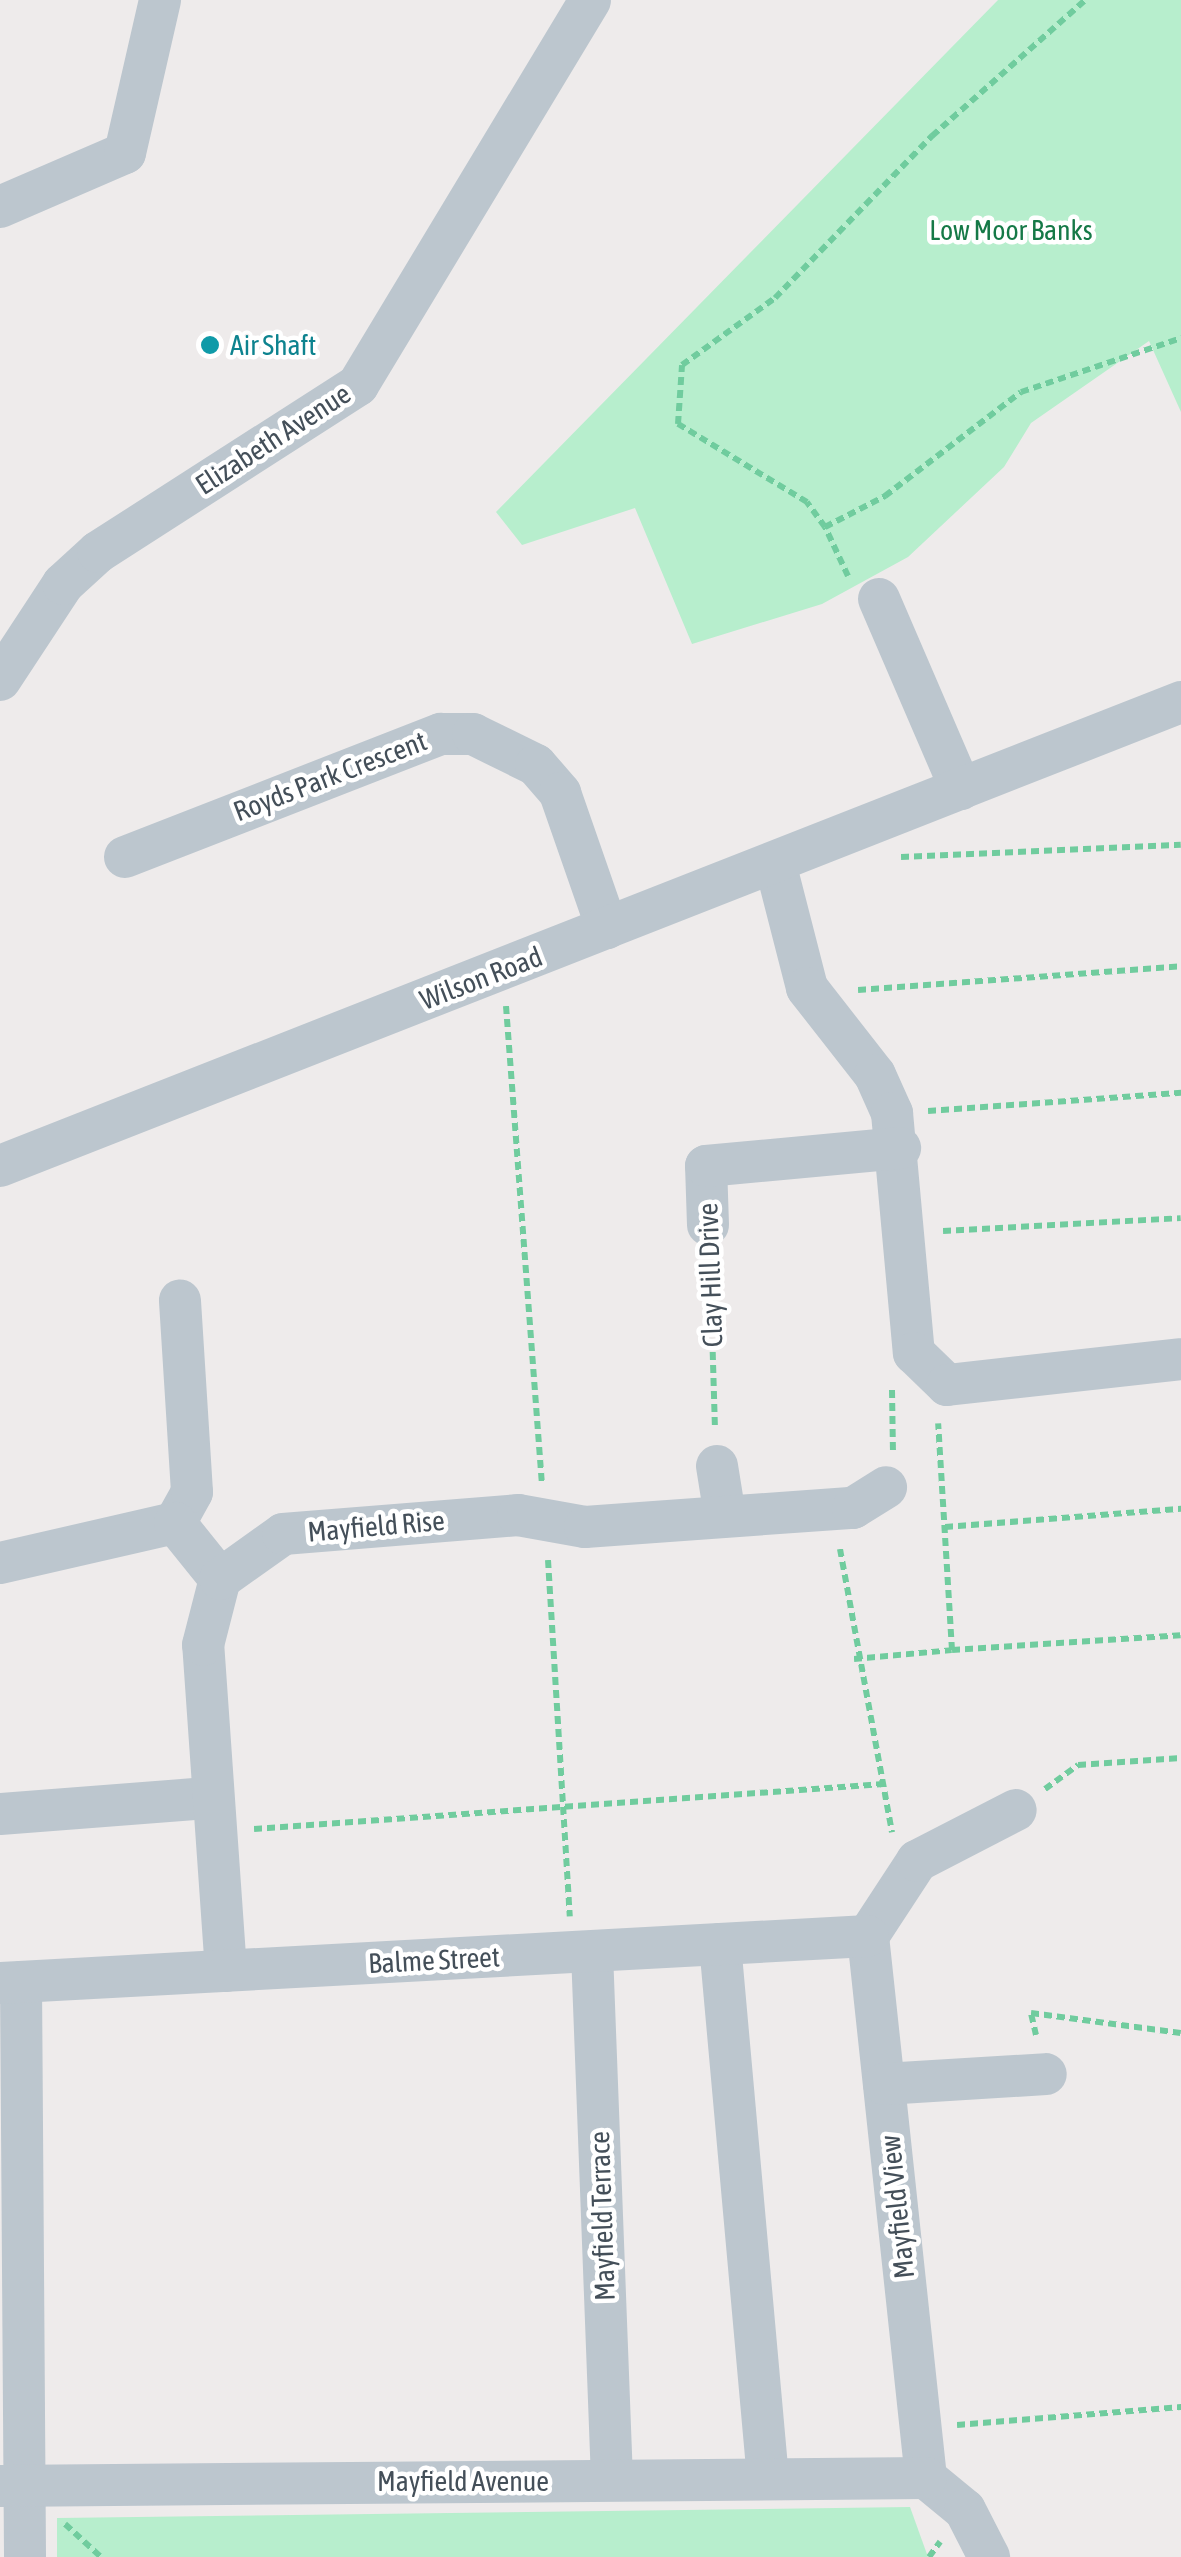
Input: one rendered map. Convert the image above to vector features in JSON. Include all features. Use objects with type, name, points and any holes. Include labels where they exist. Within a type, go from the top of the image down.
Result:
[{"type":"street","points":[[0,207],[125,153],[160,0]]},
{"type":"street","name":"Elizabeth Avenue","points":[[0,680],[63,584],[98,552],[358,384],[590,0]]},
{"type":"street","points":[[879,598],[961,789]]},
{"type":"street","name":"Wilson Road","points":[[0,1166],[1181,702]]},
{"type":"street","name":"Royds Park Crescent","points":[[125,857],[441,734],[473,734],[536,765],[560,793],[607,928]]},
{"type":"street","points":[[775,863],[812,994],[874,1075],[896,1130],[924,1363],[947,1384],[1181,1359]]},
{"type":"street","name":"Clay Hill Drive","points":[[708,1225],[706,1166],[896,1130]]},
{"type":"street","points":[[0,1563],[175,1523],[192,1492],[180,1300]]},
{"type":"street","points":[[716,1466],[726,1516]]},
{"type":"street","points":[[545,1520],[584,1526],[836,1509],[886,1487]]},
{"type":"street","name":"Mayfield Rise","points":[[220,1579],[284,1534],[545,1520]]},
{"type":"street","points":[[175,1523],[220,1579],[203,1645],[226,1971]]},
{"type":"street","points":[[868,1936],[918,1861],[1016,1810]]},
{"type":"street","points":[[0,1814],[212,1815]]},
{"type":"street","name":"Balme Street","points":[[11,1983],[868,1936]]},
{"type":"street","name":"Mayfield View","points":[[868,1936],[926,2478]]},
{"type":"street","points":[[720,1944],[768,2479]]},
{"type":"street","name":"Mayfield Terrace","points":[[581,1952],[612,2480]]},
{"type":"street","points":[[11,1983],[12,2486],[24,2557]]},
{"type":"street","points":[[884,2084],[1046,2074]]},
{"type":"street","points":[[926,2478],[965,2510],[989,2557]]},
{"type":"street","name":"Mayfield Avenue","points":[[12,2486],[926,2478]]},
{"type":"path","points":[[879,598],[854,589],[825,527],[808,502],[678,424],[682,365],[775,298],[932,136],[1085,0]]},
{"type":"path","points":[[825,527],[885,496],[1021,392],[1181,338]]},
{"type":"path","points":[[891,858],[1181,845]]},
{"type":"path","points":[[812,994],[1181,966]]},
{"type":"path","points":[[503,969],[581,1952]]},
{"type":"path","points":[[896,1130],[1181,1093]]},
{"type":"path","points":[[906,1233],[1181,1218]]},
{"type":"path","name":"Clay Hill Drive","points":[[708,1225],[716,1466]]},
{"type":"path","points":[[886,1487],[896,1438],[892,1388],[924,1363]]},
{"type":"path","points":[[924,1363],[945,1528],[952,1650]]},
{"type":"path","points":[[836,1509],[854,1660],[895,1846],[918,1861]]},
{"type":"path","points":[[945,1528],[1181,1509]]},
{"type":"path","points":[[854,1660],[1181,1635]]},
{"type":"path","points":[[1016,1810],[1078,1765],[1181,1758]]},
{"type":"path","points":[[212,1815],[567,1806],[884,1784]]},
{"type":"path","points":[[1046,2074],[1030,2013],[1181,2033]]},
{"type":"path","points":[[921,2427],[1181,2407]]},
{"type":"green space","name":"Low Moor Banks","points":[[998,0],[1181,0],[1181,412],[1149,341],[1031,423],[1004,467],[908,557],[822,604],[692,644],[635,508],[522,545],[496,512]]},
{"type":"green space","points":[[910,2507],[928,2557],[57,2557],[57,2518]]},
{"type":"building","name":"Air Shaft","points":[[210,337],[218,345],[210,353],[202,345]]},
{"type":"place","name":"Air Shaft","points":[[210,345]]}]
